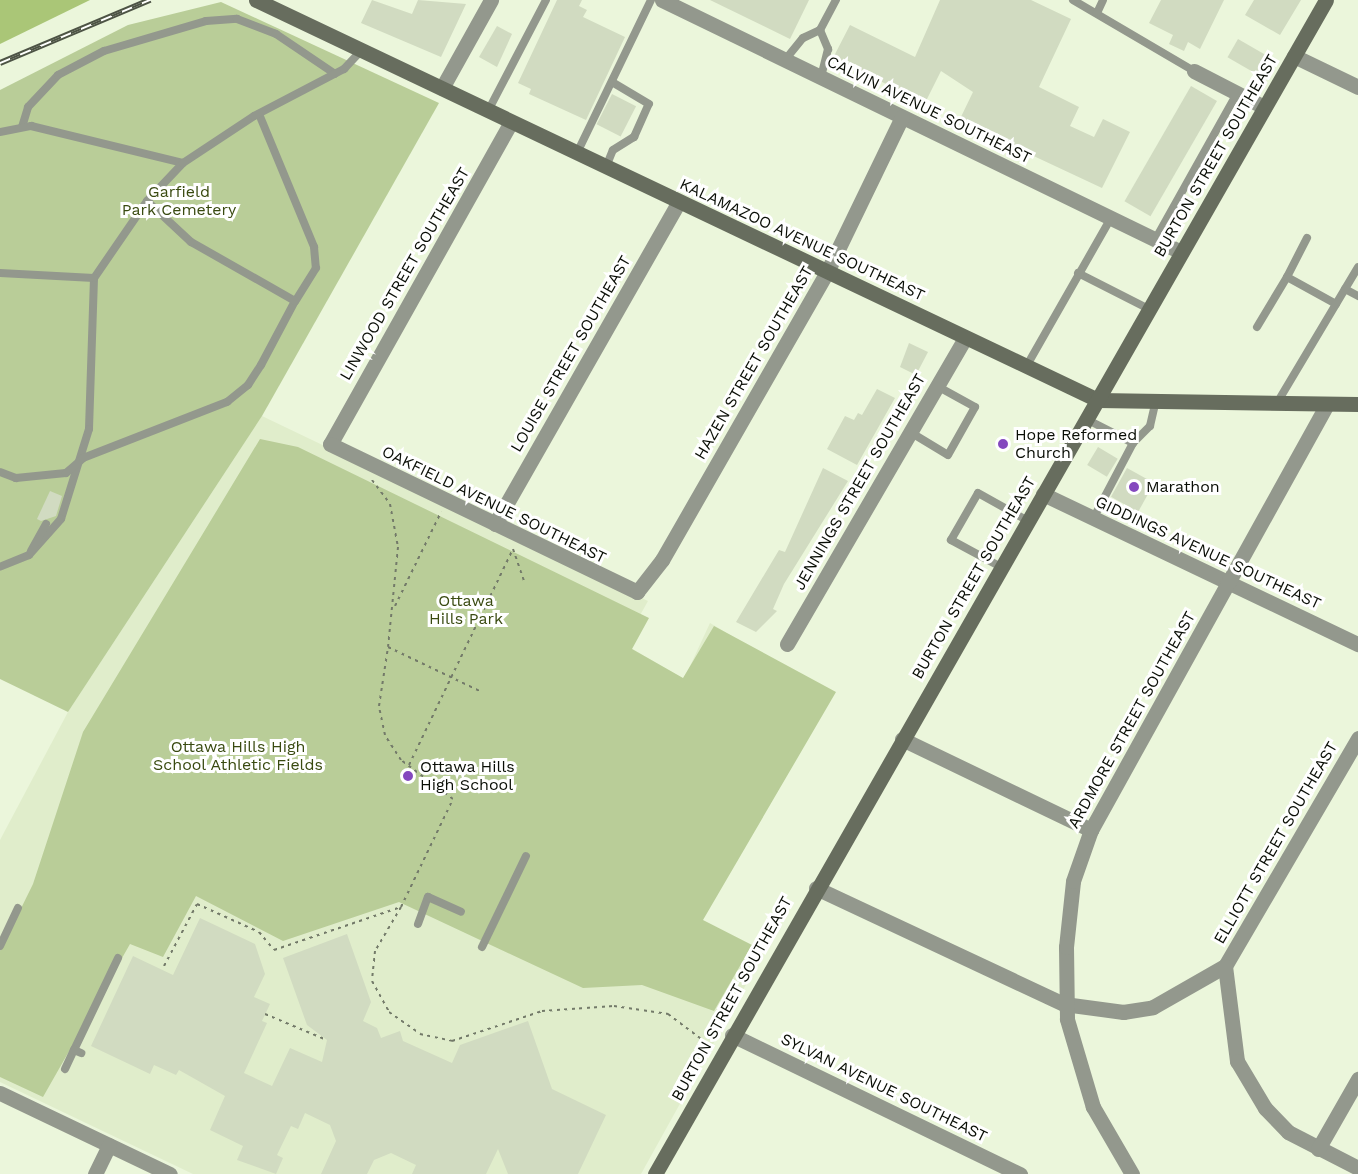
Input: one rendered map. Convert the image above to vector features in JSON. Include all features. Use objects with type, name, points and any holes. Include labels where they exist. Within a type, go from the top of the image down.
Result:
[{"type":"main road","name":"KALAMAZOO AVENUE SOUTHEAST","points":[[256,0],[1098,400],[1358,404]]},
{"type":"main road","name":"BURTON STREET SOUTHEAST","points":[[655,1174],[816,888],[1326,0]]},
{"type":"street","points":[[442,88],[490,0]]},
{"type":"street","name":"CALVIN AVENUE SOUTHEAST","points":[[662,0],[1181,252]]},
{"type":"street","points":[[1294,56],[1358,87]]},
{"type":"street","points":[[1194,71],[1264,108]]},
{"type":"street","name":"HAZEN STREET SOUTHEAST","points":[[643,588],[827,272],[902,117]]},
{"type":"street","name":"LINWOOD STREET SOUTHEAST","points":[[330,444],[511,122]]},
{"type":"street","name":"LOUISE STREET SOUTHEAST","points":[[495,524],[679,202]]},
{"type":"street","name":"JENNINGS STREET SOUTHEAST","points":[[787,644],[965,338]]},
{"type":"street","name":"ARDMORE STREET SOUTHEAST","points":[[1132,1174],[1093,1107],[1064,1004],[1068,913],[1091,830],[1327,404]]},
{"type":"street","name":"OAKFIELD AVENUE SOUTHEAST","points":[[330,444],[614,583],[637,592],[643,588]]},
{"type":"street","name":"GIDDINGS AVENUE SOUTHEAST","points":[[1043,495],[1358,644]]},
{"type":"street","name":"ELLIOTT STREET SOUTHEAST","points":[[1225,966],[1358,738]]},
{"type":"street","points":[[902,739],[1091,830]]},
{"type":"street","points":[[816,888],[1064,1004],[1123,1012],[1153,1007],[1225,966],[1238,1061],[1248,1082],[1288,1132],[1358,1168]]},
{"type":"street","name":"SYLVAN AVENUE SOUTHEAST","points":[[732,1035],[1020,1174]]},
{"type":"street","points":[[1318,1149],[1358,1079]]},
{"type":"street","points":[[0,1093],[170,1174]]},
{"type":"street","points":[[95,1174],[109,1145]]},
{"type":"lane","points":[[488,111],[546,0]]},
{"type":"lane","points":[[577,153],[651,0]]},
{"type":"lane","points":[[786,60],[802,38],[820,30],[836,0]]},
{"type":"lane","points":[[1072,0],[1194,71]]},
{"type":"lane","points":[[1097,13],[1103,0]]},
{"type":"lane","points":[[22,127],[28,107],[58,75],[114,48],[206,21],[237,19],[276,34],[335,74]]},
{"type":"lane","points":[[820,30],[828,49],[821,78]]},
{"type":"lane","points":[[0,567],[29,555],[61,519],[83,458],[96,321],[94,278],[147,201],[183,163],[259,114],[335,74],[362,51]]},
{"type":"lane","points":[[606,167],[614,150],[638,131],[649,104],[612,82]]},
{"type":"lane","points":[[1155,240],[1237,93]]},
{"type":"lane","points":[[0,472],[16,478],[66,473],[83,458],[227,402],[248,385],[316,268],[314,247],[259,114]]},
{"type":"lane","points":[[0,132],[22,127],[183,163]]},
{"type":"lane","points":[[147,201],[191,242],[295,302]]},
{"type":"lane","points":[[1026,367],[1111,218]]},
{"type":"lane","points":[[1257,327],[1307,238]]},
{"type":"lane","points":[[1277,403],[1358,267]]},
{"type":"lane","points":[[0,273],[94,278]]},
{"type":"lane","points":[[1078,273],[1149,309]]},
{"type":"lane","points":[[1287,277],[1336,304]]},
{"type":"lane","points":[[1345,290],[1358,296]]},
{"type":"lane","points":[[910,432],[948,455],[975,407],[937,386]]},
{"type":"lane","points":[[1093,519],[1133,443],[1150,426],[1156,401]]},
{"type":"lane","points":[[1086,419],[1133,443]]},
{"type":"lane","points":[[1001,567],[951,540],[978,494],[1028,521]]},
{"type":"lane","points":[[29,555],[46,524]]},
{"type":"lane","points":[[482,947],[526,855]]},
{"type":"lane","points":[[418,924],[428,897],[461,912]]},
{"type":"lane","points":[[0,946],[18,908]]},
{"type":"lane","points":[[65,1069],[78,1051],[118,958]]},
{"type":"path","points":[[372,480],[390,504],[398,548],[394,609],[381,721],[393,750],[453,799],[401,907],[375,951],[372,981],[389,1012],[420,1034],[452,1041],[542,1011],[614,1006],[668,1014],[705,1041]]},
{"type":"path","points":[[394,609],[441,512]]},
{"type":"path","points":[[409,765],[513,549],[525,583]]},
{"type":"path","points":[[388,646],[480,691]]},
{"type":"path","points":[[164,966],[197,903],[259,932],[274,950],[401,907]]},
{"type":"path","points":[[265,1014],[327,1040]]},
{"type":"shaded area","name":"Ottawa Hills High School","points":[[262,416],[648,601],[624,644],[684,679],[710,623],[831,695],[700,920],[763,954],[641,1174],[193,1174],[0,1082],[0,840],[68,712]]},
{"type":"green space","points":[[0,0],[90,0],[0,44]]},
{"type":"green space","name":"Garfield Park Cemetery","points":[[221,2],[439,103],[262,416],[68,712],[0,679],[0,90],[128,25]]},
{"type":"green space","name":"Ottawa Hills High School Athletic Fields","points":[[260,439],[298,447],[649,618],[632,649],[683,678],[714,626],[836,692],[703,920],[752,945],[714,1011],[642,985],[583,988],[399,902],[283,941],[196,896],[163,957],[130,944],[43,1097],[0,1077],[0,951],[33,884],[83,732]]},
{"type":"building","points":[[372,0],[412,14],[418,0],[466,4],[441,57],[361,23]]},
{"type":"building","points":[[557,0],[582,0],[579,6],[587,10],[583,17],[625,37],[586,120],[529,94],[531,89],[518,83]]},
{"type":"building","points":[[710,0],[809,0],[790,39]]},
{"type":"building","points":[[940,0],[1031,0],[1071,19],[1039,87],[1079,107],[1070,126],[1094,137],[1103,119],[1130,132],[1102,188],[959,121],[973,92],[941,71],[925,103],[833,58],[850,25],[915,57]]},
{"type":"building","points":[[1161,0],[1224,0],[1200,49],[1188,42],[1184,51],[1169,44],[1173,35],[1149,23]]},
{"type":"building","points":[[1254,0],[1301,0],[1280,35],[1245,15]]},
{"type":"building","points":[[497,26],[512,34],[497,67],[479,57]]},
{"type":"building","points":[[1238,39],[1267,56],[1257,74],[1228,57]]},
{"type":"building","points":[[1191,86],[1217,101],[1150,216],[1124,201]]},
{"type":"building","points":[[612,94],[636,106],[621,137],[597,124]]},
{"type":"building","points":[[909,343],[928,352],[916,375],[900,367]]},
{"type":"building","points":[[877,389],[895,398],[857,465],[827,449],[845,416],[854,420],[858,413],[862,415]]},
{"type":"building","points":[[1098,447],[1118,459],[1107,477],[1087,465]]},
{"type":"building","points":[[823,468],[848,481],[784,584],[773,609],[777,611],[756,632],[736,622],[779,550],[785,552]]},
{"type":"building","points":[[1127,468],[1154,483],[1138,512],[1111,497]]},
{"type":"building","points":[[50,491],[62,496],[56,516],[41,521],[37,519]]},
{"type":"building","points":[[200,918],[255,944],[265,974],[254,997],[270,1004],[262,1021],[267,1023],[244,1073],[272,1086],[290,1048],[322,1062],[327,1040],[307,1025],[283,958],[347,934],[371,1002],[363,1021],[377,1028],[381,1038],[400,1031],[403,1041],[452,1063],[460,1045],[528,1021],[552,1089],[606,1115],[578,1174],[508,1174],[498,1149],[486,1174],[412,1174],[416,1165],[391,1153],[374,1160],[367,1174],[321,1174],[336,1141],[330,1125],[305,1113],[298,1129],[291,1126],[277,1155],[283,1158],[276,1174],[237,1160],[243,1146],[210,1130],[225,1096],[179,1070],[176,1075],[154,1065],[150,1074],[91,1046],[133,956],[173,975]]},
{"type":"railway","points":[[0,63],[150,0]]},
{"type":"place","name":"Hope Reformed Church","points":[[1003,444]]},
{"type":"place","name":"Marathon","points":[[1134,487]]},
{"type":"place","name":"Ottawa Hills High School","points":[[408,776]]},
{"type":"park label","name":"Ottawa Hills Park","points":[[466,610]]}]
